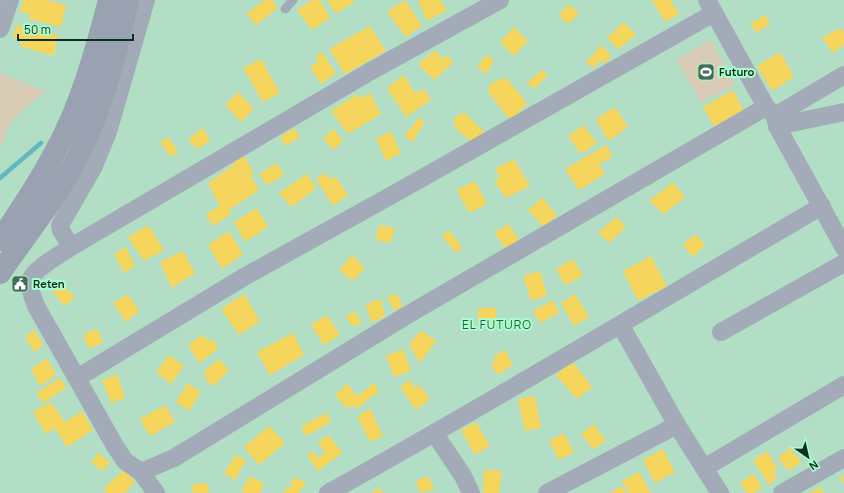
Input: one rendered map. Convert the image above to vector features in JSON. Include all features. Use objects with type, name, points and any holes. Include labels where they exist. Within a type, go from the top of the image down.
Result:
[{"type":"main road","points":[[0,240],[37,182],[78,104],[96,50],[109,0]]},
{"type":"main road","points":[[0,273],[53,197],[77,157],[101,105],[117,49],[128,0]]},
{"type":"street","points":[[0,29],[10,0]]},
{"type":"street","points":[[71,247],[60,230],[60,225],[93,168],[108,132],[146,0]]},
{"type":"street","points":[[156,493],[141,472],[125,461],[115,446],[36,306],[31,293],[30,281],[44,266],[71,247],[372,71],[500,0]]},
{"type":"street","points":[[77,378],[244,277],[711,6],[773,117],[832,216],[844,248]]},
{"type":"street","points":[[141,472],[174,458],[409,314],[773,117],[844,75]]},
{"type":"street","points":[[773,117],[844,112]]},
{"type":"street","points":[[328,493],[435,434],[621,326],[832,216]]},
{"type":"street","points":[[721,332],[844,263]]},
{"type":"street","points":[[621,326],[677,425],[720,493]]},
{"type":"street","points":[[704,468],[844,385]]},
{"type":"street","points":[[547,493],[677,425]]},
{"type":"street","points":[[435,434],[463,476],[471,493]]},
{"type":"street","points":[[782,493],[844,458]]},
{"type":"lane","points":[[285,9],[292,0]]},
{"type":"shaded area","name":"Futuro","points":[[711,40],[735,85],[701,102],[676,59]]},
{"type":"shaded area","points":[[0,73],[45,91],[11,121],[0,149]]},
{"type":"building: Viviendas","points":[[23,0],[47,0],[66,5],[61,27],[29,19],[30,14],[20,12]]},
{"type":"building: Viviendas","points":[[265,0],[272,0],[278,8],[256,25],[246,14]]},
{"type":"building: Viviendas","points":[[312,0],[320,0],[330,18],[312,30],[297,10]]},
{"type":"building: Viviendas","points":[[327,0],[353,0],[354,2],[336,14]]},
{"type":"building: Viviendas","points":[[405,0],[422,26],[406,37],[387,12]]},
{"type":"building: Viviendas","points":[[418,0],[440,0],[447,10],[427,21]]},
{"type":"building: Viviendas","points":[[652,0],[671,0],[679,14],[665,22]]},
{"type":"building: Viviendas","points":[[568,4],[579,13],[569,24],[558,16]]},
{"type":"building: Viviendas","points":[[765,15],[770,23],[757,33],[750,24]]},
{"type":"building: Viviendas","points":[[624,22],[636,35],[618,49],[607,38]]},
{"type":"building: Viviendas","points":[[16,25],[24,28],[26,25],[58,35],[54,56],[20,46],[22,41],[13,38]]},
{"type":"building: Viviendas","points":[[370,26],[386,51],[345,74],[329,49]]},
{"type":"building: Viviendas","points":[[514,27],[528,41],[514,56],[500,42]]},
{"type":"building: Viviendas","points":[[840,28],[844,33],[844,45],[833,53],[822,38]]},
{"type":"building: Viviendas","points":[[602,45],[611,56],[605,64],[600,60],[594,68],[586,62]]},
{"type":"building: Viviendas","points":[[435,50],[443,59],[448,55],[453,63],[434,80],[418,64]]},
{"type":"building: Viviendas","points":[[322,52],[336,73],[321,84],[310,67],[318,62],[316,56]]},
{"type":"building: Viviendas","points":[[780,52],[794,77],[772,91],[757,66]]},
{"type":"building: Viviendas","points":[[487,54],[494,61],[486,74],[477,67]]},
{"type":"building: Viviendas","points":[[261,59],[280,93],[263,102],[243,68]]},
{"type":"building: Viviendas","points":[[542,70],[548,75],[534,89],[527,83]]},
{"type":"building: Viviendas","points":[[404,75],[415,93],[424,89],[431,100],[406,117],[387,88]]},
{"type":"building: Viviendas","points":[[502,78],[507,79],[527,103],[511,121],[488,92],[490,84]]},
{"type":"building: Viviendas","points":[[733,90],[744,111],[715,128],[703,107]]},
{"type":"building: Viviendas","points":[[238,92],[254,109],[241,122],[225,105]]},
{"type":"building: Viviendas","points":[[370,93],[381,114],[348,134],[331,111],[357,94],[360,98]]},
{"type":"building: Viviendas","points":[[615,107],[628,127],[608,141],[596,119]]},
{"type":"building: Viviendas","points":[[465,113],[485,133],[474,144],[455,128],[454,118]]},
{"type":"building: Viviendas","points":[[419,118],[425,121],[413,142],[404,136]]},
{"type":"building: Viviendas","points":[[583,125],[597,143],[581,154],[568,136]]},
{"type":"building: Viviendas","points":[[203,128],[210,141],[197,149],[188,139]]},
{"type":"building: Viviendas","points":[[294,128],[300,137],[286,146],[280,137]]},
{"type":"building: Viviendas","points":[[334,129],[343,141],[333,150],[323,138]]},
{"type":"building: Viviendas","points":[[391,131],[401,153],[386,161],[376,139]]},
{"type":"building: Viviendas","points":[[168,137],[178,151],[171,157],[160,143]]},
{"type":"building: Viviendas","points":[[606,145],[613,156],[599,165],[605,174],[579,190],[565,169]]},
{"type":"building: Viviendas","points":[[244,156],[254,173],[250,175],[259,190],[229,210],[231,214],[213,226],[206,214],[220,206],[208,183],[234,165],[234,161]]},
{"type":"building: Viviendas","points":[[514,159],[530,186],[506,198],[494,181],[500,177],[495,169]]},
{"type":"building: Viviendas","points":[[277,163],[284,175],[267,185],[259,174]]},
{"type":"building: Viviendas","points":[[325,173],[330,179],[336,177],[348,195],[333,206],[316,179]]},
{"type":"building: Viviendas","points":[[307,174],[316,188],[292,207],[279,193]]},
{"type":"building: Viviendas","points":[[475,181],[487,204],[469,213],[457,190]]},
{"type":"building: Viviendas","points":[[673,182],[685,197],[664,214],[649,201]]},
{"type":"building: Viviendas","points":[[542,198],[557,215],[544,227],[528,210]]},
{"type":"building: Viviendas","points":[[257,208],[268,227],[245,242],[234,222]]},
{"type":"building: Viviendas","points":[[616,217],[626,227],[609,243],[598,233]]},
{"type":"building: Viviendas","points":[[508,224],[520,241],[508,251],[494,233]]},
{"type":"building: Viviendas","points":[[148,225],[164,250],[144,261],[128,237]]},
{"type":"building: Viviendas","points":[[379,225],[395,228],[390,243],[376,240]]},
{"type":"building: Viviendas","points":[[449,230],[462,247],[456,253],[442,236]]},
{"type":"building: Viviendas","points":[[229,231],[243,254],[222,269],[208,245]]},
{"type":"building: Viviendas","points":[[695,234],[705,245],[693,257],[683,245]]},
{"type":"building: Viviendas","points":[[126,247],[135,266],[124,273],[114,254]]},
{"type":"building: Viviendas","points":[[183,251],[195,273],[172,288],[160,262]]},
{"type":"building: Viviendas","points":[[352,255],[365,268],[353,281],[339,270]]},
{"type":"building: Viviendas","points":[[651,256],[667,286],[638,301],[623,271]]},
{"type":"building: Viviendas","points":[[573,259],[583,276],[565,285],[556,269]]},
{"type":"building: Viviendas","points":[[540,271],[547,296],[531,301],[523,276]]},
{"type":"building: Viviendas","points":[[63,284],[75,298],[64,306],[53,292]]},
{"type":"building: Viviendas","points":[[396,293],[403,306],[395,311],[387,298]]},
{"type":"building: Viviendas","points":[[128,294],[139,311],[126,322],[113,303]]},
{"type":"building: Viviendas","points":[[244,294],[260,321],[239,335],[221,309]]},
{"type":"building: Viviendas","points":[[575,294],[589,317],[574,326],[561,303]]},
{"type":"building: Viviendas","points":[[381,299],[385,317],[371,322],[366,304]]},
{"type":"building: Viviendas","points":[[553,300],[559,313],[540,323],[533,311]]},
{"type":"building: Viviendas","points":[[478,308],[496,308],[495,327],[478,327]]},
{"type":"building: Viviendas","points":[[354,311],[362,322],[353,327],[346,317]]},
{"type":"building: Viviendas","points":[[327,315],[340,335],[324,345],[311,325]]},
{"type":"building: Viviendas","points":[[97,328],[103,342],[89,349],[83,335]]},
{"type":"building: Viviendas","points":[[35,330],[43,345],[34,352],[25,336]]},
{"type":"building: Viviendas","points":[[421,330],[436,341],[420,363],[409,345]]},
{"type":"building: Viviendas","points":[[293,333],[304,355],[270,375],[257,352]]},
{"type":"building: Viviendas","points":[[203,334],[208,341],[213,339],[218,349],[199,363],[188,345]]},
{"type":"building: Viviendas","points":[[403,349],[411,371],[394,377],[386,356]]},
{"type":"building: Viviendas","points":[[505,350],[513,365],[498,375],[491,365],[495,362],[493,357]]},
{"type":"building: Viviendas","points":[[169,355],[184,366],[171,384],[156,372]]},
{"type":"building: Viviendas","points":[[47,358],[56,375],[40,386],[31,369]]},
{"type":"building: Viviendas","points":[[219,359],[229,370],[214,386],[205,380],[207,378],[203,372]]},
{"type":"building: Viviendas","points":[[572,361],[592,387],[577,399],[556,375]]},
{"type":"building: Viviendas","points":[[117,374],[125,398],[111,403],[102,380]]},
{"type":"building: Viviendas","points":[[60,378],[66,388],[43,403],[36,393]]},
{"type":"building: Viviendas","points":[[410,380],[415,388],[419,385],[430,399],[416,410],[400,387]]},
{"type":"building: Viviendas","points":[[188,383],[201,392],[189,411],[176,402]]},
{"type":"building: Viviendas","points":[[374,383],[379,391],[356,409],[353,405],[348,409],[335,395],[347,384],[357,396]]},
{"type":"building: Viviendas","points":[[535,396],[541,428],[525,431],[518,399]]},
{"type":"building: Viviendas","points":[[51,402],[65,422],[82,411],[93,430],[67,447],[55,428],[46,434],[33,412]]},
{"type":"building: Viviendas","points":[[165,405],[175,422],[150,436],[140,419]]},
{"type":"building: Viviendas","points":[[370,408],[383,436],[370,442],[357,417]]},
{"type":"building: Viviendas","points":[[327,413],[331,422],[306,436],[301,426]]},
{"type":"building: Viviendas","points":[[476,422],[490,446],[475,455],[461,430]]},
{"type":"building: Viviendas","points":[[594,424],[606,441],[593,449],[581,434]]},
{"type":"building: Viviendas","points":[[269,426],[285,443],[259,465],[244,447]]},
{"type":"building: Viviendas","points":[[564,433],[574,452],[559,460],[549,441]]},
{"type":"building: Viviendas","points":[[329,435],[342,453],[318,471],[307,455],[313,451],[318,458],[325,453],[318,442]]},
{"type":"building: Viviendas","points":[[790,448],[801,462],[789,471],[778,458]]},
{"type":"building: Viviendas","points":[[663,449],[675,472],[655,483],[643,460]]},
{"type":"building: Viviendas","points":[[767,451],[778,469],[773,472],[777,478],[769,485],[753,460]]},
{"type":"building: Viviendas","points":[[99,453],[110,463],[102,471],[91,462]]},
{"type":"building: Viviendas","points":[[236,455],[246,460],[235,480],[224,473]]},
{"type":"building: Viviendas","points":[[124,470],[135,482],[125,493],[107,493],[103,489]]},
{"type":"building: Viviendas","points":[[484,470],[502,471],[499,493],[483,493]]},
{"type":"building: Viviendas","points":[[639,472],[651,493],[629,493],[622,481]]},
{"type":"building: Viviendas","points":[[753,474],[762,487],[754,493],[747,493],[740,483]]},
{"type":"building: Viviendas","points":[[844,475],[844,485],[840,478]]},
{"type":"building: Viviendas","points":[[250,476],[264,484],[260,493],[245,493],[241,491]]},
{"type":"building: Viviendas","points":[[428,476],[434,489],[420,493],[416,481]]},
{"type":"building: Viviendas","points":[[297,477],[306,484],[299,491],[301,493],[285,493],[283,491],[292,486],[290,483]]},
{"type":"building: Viviendas","points":[[207,483],[209,493],[193,493],[191,485]]},
{"type":"building: Viviendas","points":[[621,486],[626,493],[610,493]]},
{"type":"building: Viviendas","points":[[820,487],[824,493],[809,493]]},
{"type":"building: Viviendas","points":[[380,488],[383,493],[371,493]]},
{"type":"building: Público","name":"Reten","points":[[20,278],[27,285],[23,291],[13,290],[14,283]]},
{"type":"waterway","points":[[0,178],[41,143]]},
{"type":"place","name":"Futuro","points":[[706,72]]},
{"type":"place","name":"Reten","points":[[20,284]]},
{"type":"district","name":"EL FUTURO","points":[[497,325]]}]
